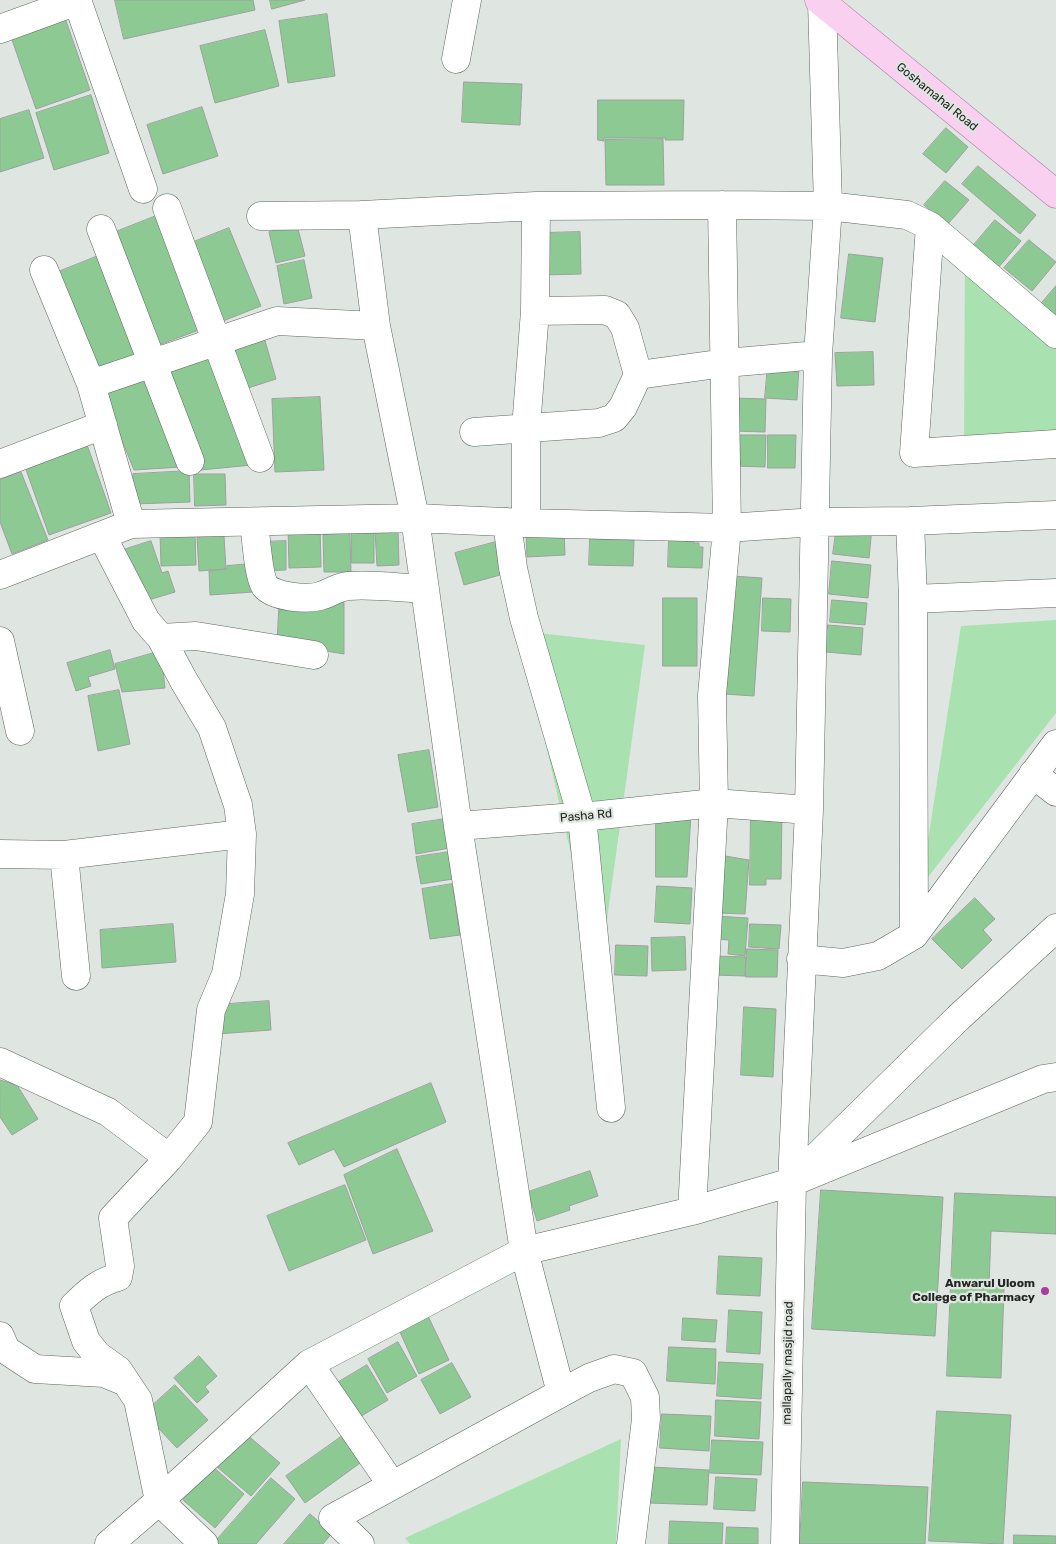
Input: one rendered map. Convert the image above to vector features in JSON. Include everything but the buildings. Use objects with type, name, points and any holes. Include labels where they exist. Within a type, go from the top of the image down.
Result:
[{"type":"main road","name":"Goshamahal Road","points":[[821,1],[1056,194]]},
{"type":"street","points":[[456,59],[467,0]]},
{"type":"street","points":[[0,28],[77,1],[143,189]]},
{"type":"street","name":"mallapally masjid road","points":[[785,1544],[792,1182],[809,810],[818,355],[828,206],[821,1]]},
{"type":"street","points":[[692,1211],[714,803],[712,695],[727,528],[722,205]]},
{"type":"street","points":[[261,216],[362,215],[536,206],[722,205],[828,206],[907,215],[930,226],[1056,334]]},
{"type":"street","points":[[536,206],[535,311],[513,568],[524,618],[582,817],[611,1108]]},
{"type":"street","points":[[167,208],[260,458]]},
{"type":"street","points":[[362,215],[376,326],[415,518],[458,826],[524,1251],[561,1393]]},
{"type":"street","points":[[930,226],[914,453],[1056,444]]},
{"type":"street","points":[[102,229],[190,461]]},
{"type":"street","points":[[44,270],[91,384],[132,524]]},
{"type":"street","points":[[474,432],[599,423],[614,418],[623,407],[638,375],[625,328],[617,314],[605,310],[535,311]]},
{"type":"street","points":[[91,384],[277,321],[376,326]]},
{"type":"street","points":[[638,375],[725,363],[818,355]]},
{"type":"street","points":[[0,464],[103,425]]},
{"type":"street","points":[[0,575],[132,524],[415,518],[517,523],[727,528],[815,522],[910,521],[1056,514]]},
{"type":"street","points":[[910,521],[913,599],[914,935]]},
{"type":"street","points":[[254,522],[261,575],[266,586],[278,594],[306,599],[321,596],[346,586],[425,590]]},
{"type":"street","points":[[102,536],[146,621],[161,638],[212,728],[238,805],[242,834],[240,894],[226,974],[210,1010],[198,1122],[170,1158],[112,1218],[120,1266],[118,1277],[106,1280],[92,1288],[74,1306],[86,1340],[97,1355],[118,1370],[138,1400],[159,1501],[204,1544]]},
{"type":"street","points":[[913,599],[1056,593]]},
{"type":"street","points":[[161,638],[196,636],[314,655]]},
{"type":"street","points":[[0,641],[20,731]]},
{"type":"street","points":[[801,959],[843,963],[878,956],[914,935],[1056,744]]},
{"type":"street","points":[[1033,774],[1056,792]]},
{"type":"street","name":"Pasha Rd","points":[[458,826],[582,817],[714,803],[809,810]]},
{"type":"street","points":[[0,854],[64,855],[242,834]]},
{"type":"street","points":[[64,855],[76,976]]},
{"type":"street","points":[[792,1182],[958,1018],[1056,928]]},
{"type":"street","points":[[0,1062],[108,1112],[170,1158]]},
{"type":"street","points":[[109,1544],[309,1364],[524,1251],[692,1211],[792,1182],[1043,1079],[1056,1077]]},
{"type":"street","points":[[0,1336],[6,1350],[35,1369],[104,1374],[126,1382]]},
{"type":"street","points":[[309,1364],[392,1485]]},
{"type":"street","points":[[360,1544],[333,1518],[589,1378],[614,1369],[633,1373],[645,1397],[646,1420],[631,1544]]},
{"type":"green space","points":[[965,243],[1056,338],[1056,431],[964,444]]},
{"type":"green space","points":[[1056,620],[1056,713],[921,886],[961,626]]},
{"type":"green space","points":[[520,631],[645,645],[599,977]]},
{"type":"green space","points":[[621,1439],[616,1544],[410,1544],[405,1538]]},
{"type":"place","name":"Anwarul Uloom College of Pharmacy","points":[[1045,1291]]}]
